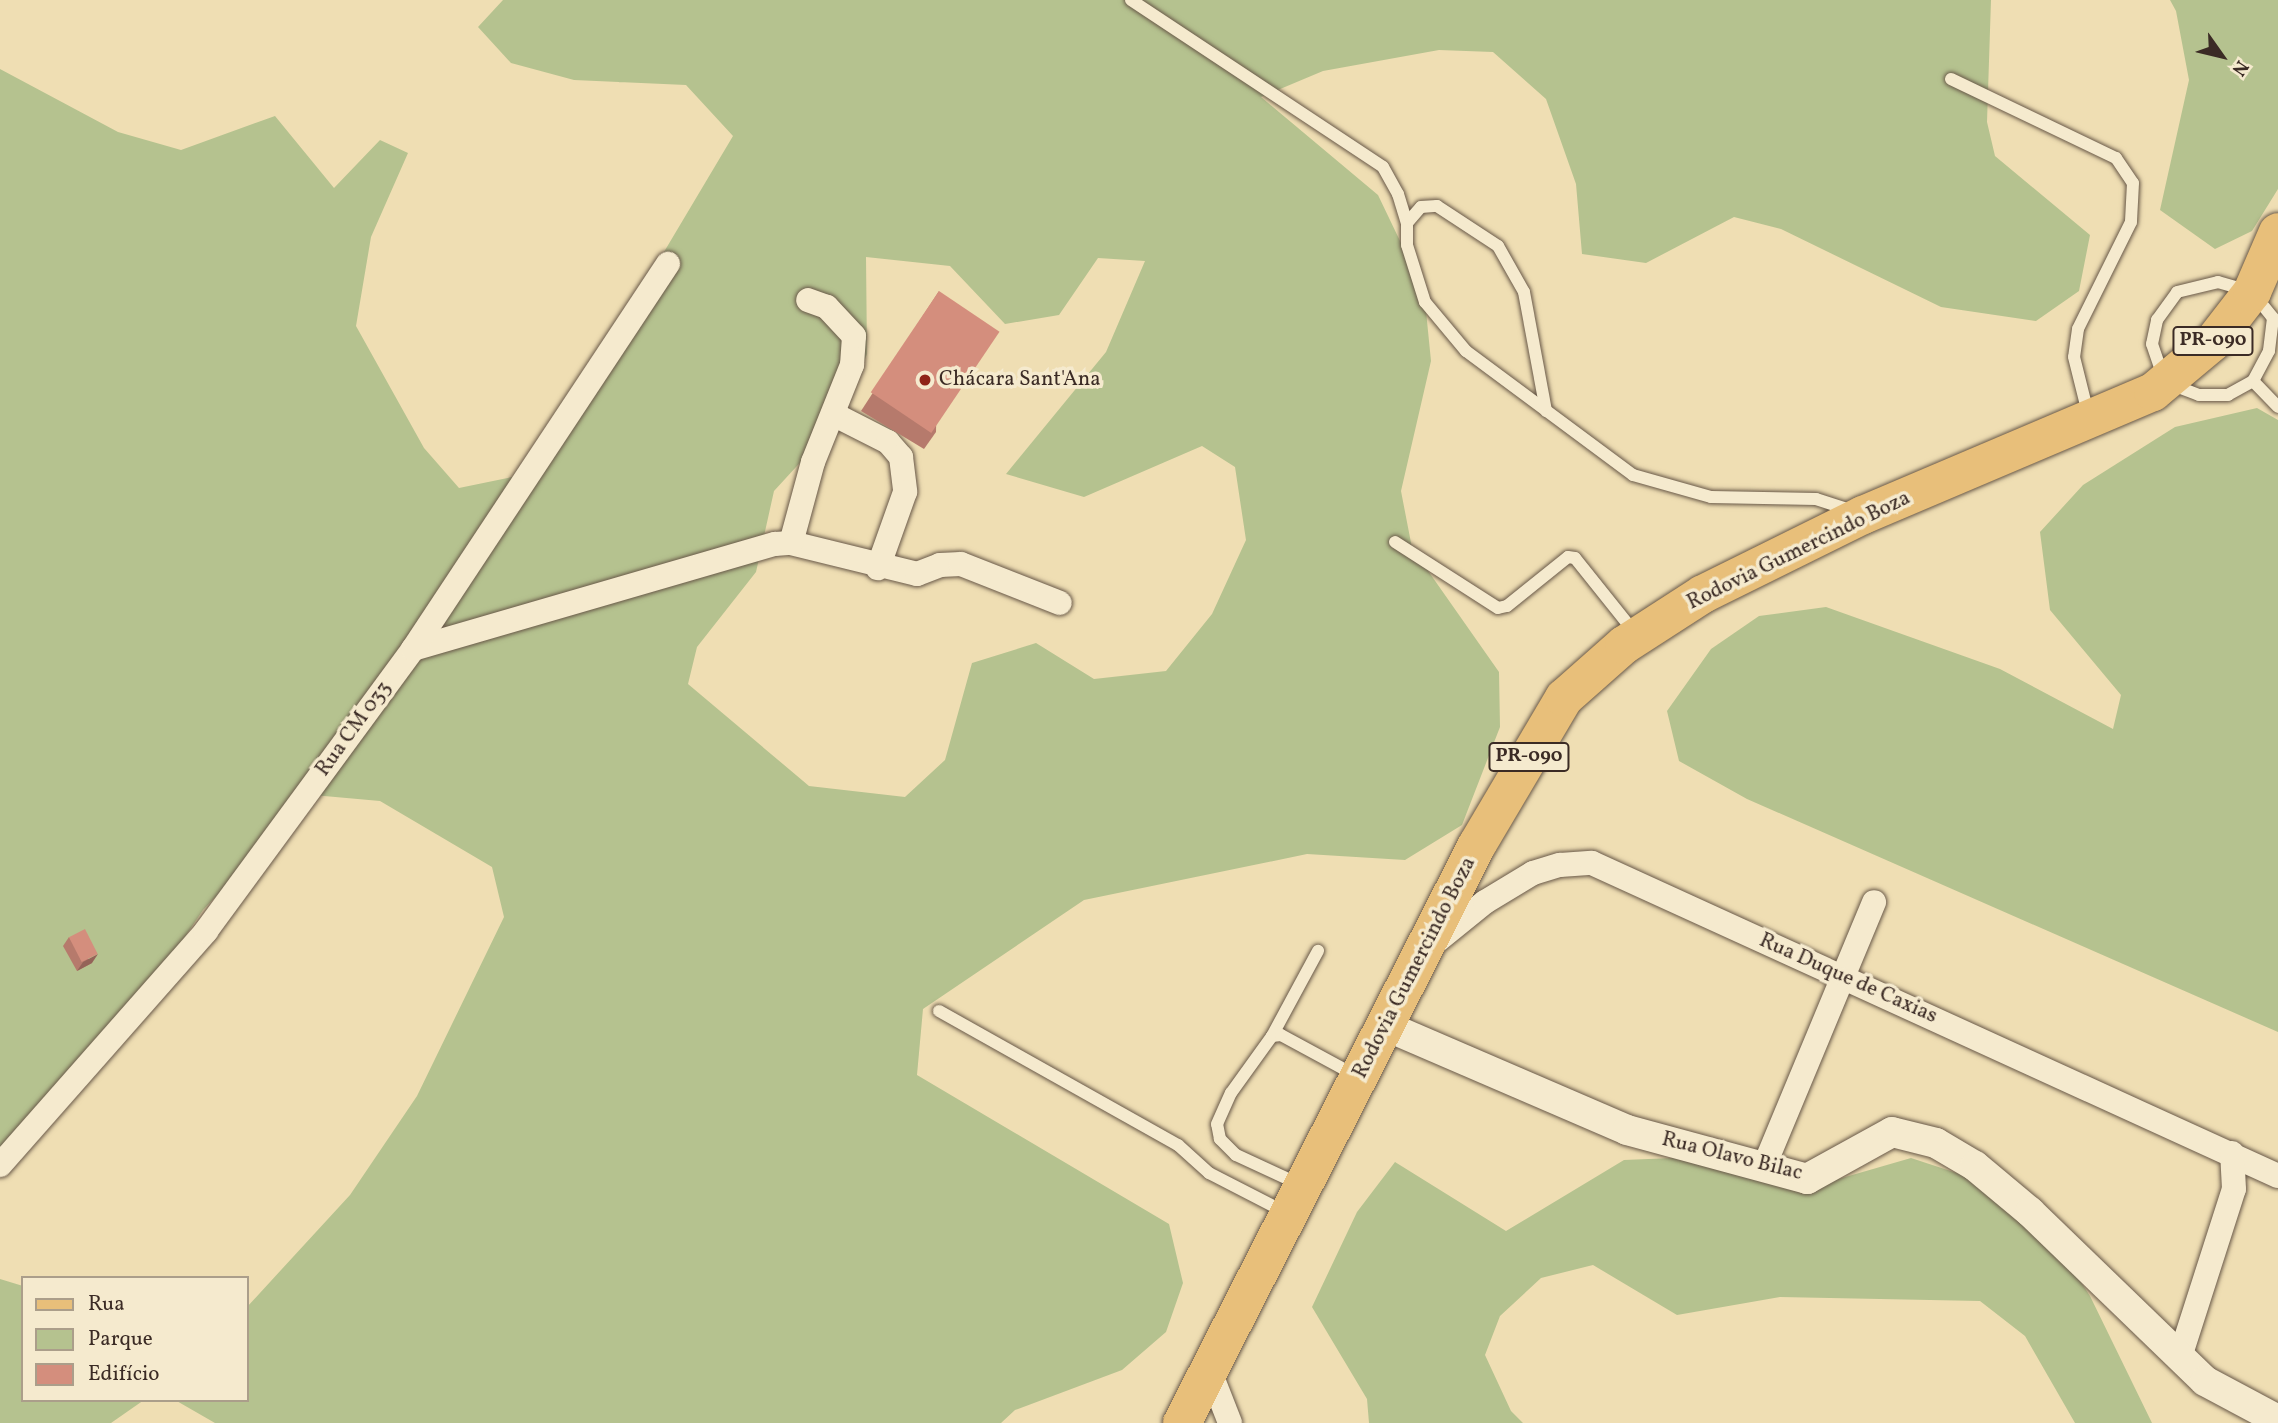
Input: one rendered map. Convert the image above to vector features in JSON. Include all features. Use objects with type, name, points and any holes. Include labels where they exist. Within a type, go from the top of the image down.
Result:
[{"type":"main road","name":"Rodovia Gumercindo Boza","points":[[1182,1423],[1295,1200],[1388,1027],[1477,845],[1564,698],[1638,636],[1703,594],[1863,515],[2153,393],[2214,341],[2268,308],[2278,232]]},
{"type":"street","name":"Rua CM 033","points":[[0,1165],[206,931],[413,649],[668,264]]},
{"type":"street","points":[[791,543],[813,462],[852,365],[854,337],[827,307],[808,300]]},
{"type":"street","points":[[833,414],[888,442],[901,457],[905,492],[878,568]]},
{"type":"street","points":[[413,649],[775,544],[791,543],[878,568],[917,575],[940,565],[961,564],[1060,603]]},
{"type":"street","name":"Rua Duque de Caxias","points":[[1426,949],[1485,902],[1533,873],[1560,864],[1592,863],[2278,1176]]},
{"type":"street","points":[[1763,1169],[1845,977],[1874,901]]},
{"type":"street","name":"Rua Olavo Bilac","points":[[1388,1027],[1627,1130],[1807,1179],[1892,1132],[1936,1143],[1975,1166],[2030,1212],[2205,1381],[2278,1420]]},
{"type":"street","points":[[2180,1357],[2234,1189],[2232,1153]]},
{"type":"street","points":[[1209,1369],[1230,1423]]},
{"type":"lane","points":[[1131,0],[1383,167],[1407,223],[1407,245],[1425,302],[1466,351],[1633,475],[1711,497],[1816,499],[1863,515]]},
{"type":"lane","points":[[1951,79],[2116,158],[2133,183],[2131,222],[2078,330],[2074,357],[2090,421]]},
{"type":"lane","points":[[1407,223],[1421,207],[1437,206],[1498,246],[1524,292],[1546,411]]},
{"type":"lane","points":[[2218,282],[2268,308],[2269,351],[2253,381],[2228,395],[2199,395],[2165,382],[2152,344],[2157,320],[2177,292],[2218,282]]},
{"type":"lane","points":[[2253,381],[2278,407]]},
{"type":"lane","points":[[1395,542],[1498,608],[1507,606],[1568,557],[1576,558],[1638,636]]},
{"type":"lane","points":[[1295,1200],[1236,1155],[1220,1139],[1217,1124],[1231,1093],[1272,1036],[1318,951]]},
{"type":"lane","points":[[939,1011],[1178,1145],[1209,1173],[1295,1200]]},
{"type":"lane","points":[[1272,1036],[1281,1035],[1361,1078]]},
{"type":"green space","points":[[503,0],[1991,0],[1987,122],[1995,156],[2090,235],[2079,291],[2036,321],[1941,307],[1781,229],[1734,217],[1646,263],[1582,254],[1576,184],[1546,99],[1493,52],[1439,50],[1323,71],[1261,97],[1378,195],[1424,291],[1431,361],[1401,491],[1412,548],[1499,672],[1500,727],[1462,825],[1405,860],[1307,854],[1084,900],[923,1009],[917,1075],[1169,1224],[1183,1283],[1166,1332],[1122,1370],[1015,1410],[1001,1423],[215,1423],[178,1402],[248,1402],[248,1306],[350,1195],[417,1096],[504,917],[492,867],[380,801],[313,795],[203,910],[107,1053],[0,1174],[0,69],[118,132],[181,150],[275,116],[334,188],[380,140],[408,153],[371,237],[356,326],[424,448],[459,488],[517,476],[630,309],[733,136],[686,85],[574,80],[511,63],[478,27]],"holes":[[[866,257],[950,266],[1005,324],[1059,315],[1098,258],[1145,261],[1106,352],[1006,474],[1084,497],[1202,446],[1235,467],[1246,540],[1212,614],[1166,671],[1094,679],[1036,643],[972,663],[945,760],[905,797],[809,786],[688,684],[697,647],[756,572],[774,491],[841,418],[867,354]]]},
{"type":"green space","points":[[2170,0],[2278,0],[2278,189],[2252,231],[2215,249],[2160,210],[2189,80],[2176,11]]},
{"type":"green space","points":[[2257,408],[2278,420],[2278,1032],[1747,799],[1679,761],[1667,711],[1711,649],[1759,616],[1826,607],[2000,669],[2113,729],[2121,695],[2050,610],[2040,532],[2083,485],[2175,427]]},
{"type":"green space","points":[[1673,1158],[1804,1189],[1911,1158],[1987,1183],[2054,1241],[2090,1296],[2152,1423],[2075,1423],[2025,1336],[1980,1301],[1780,1297],[1677,1315],[1593,1265],[1541,1278],[1500,1316],[1485,1355],[1511,1411],[1523,1423],[1369,1423],[1367,1399],[1312,1307],[1357,1212],[1395,1162],[1506,1231],[1624,1160]]},
{"type":"green space","points":[[0,1279],[21,1285],[21,1402],[141,1402],[111,1423],[0,1423]]},
{"type":"building","name":"Chácara Sant'Ana","points":[[939,291],[1000,332],[931,433],[871,392]]},
{"type":"building","points":[[85,929],[98,954],[82,962],[69,937]]},
{"type":"place","name":"Chácara Sant'Ana","points":[[925,380]]}]
